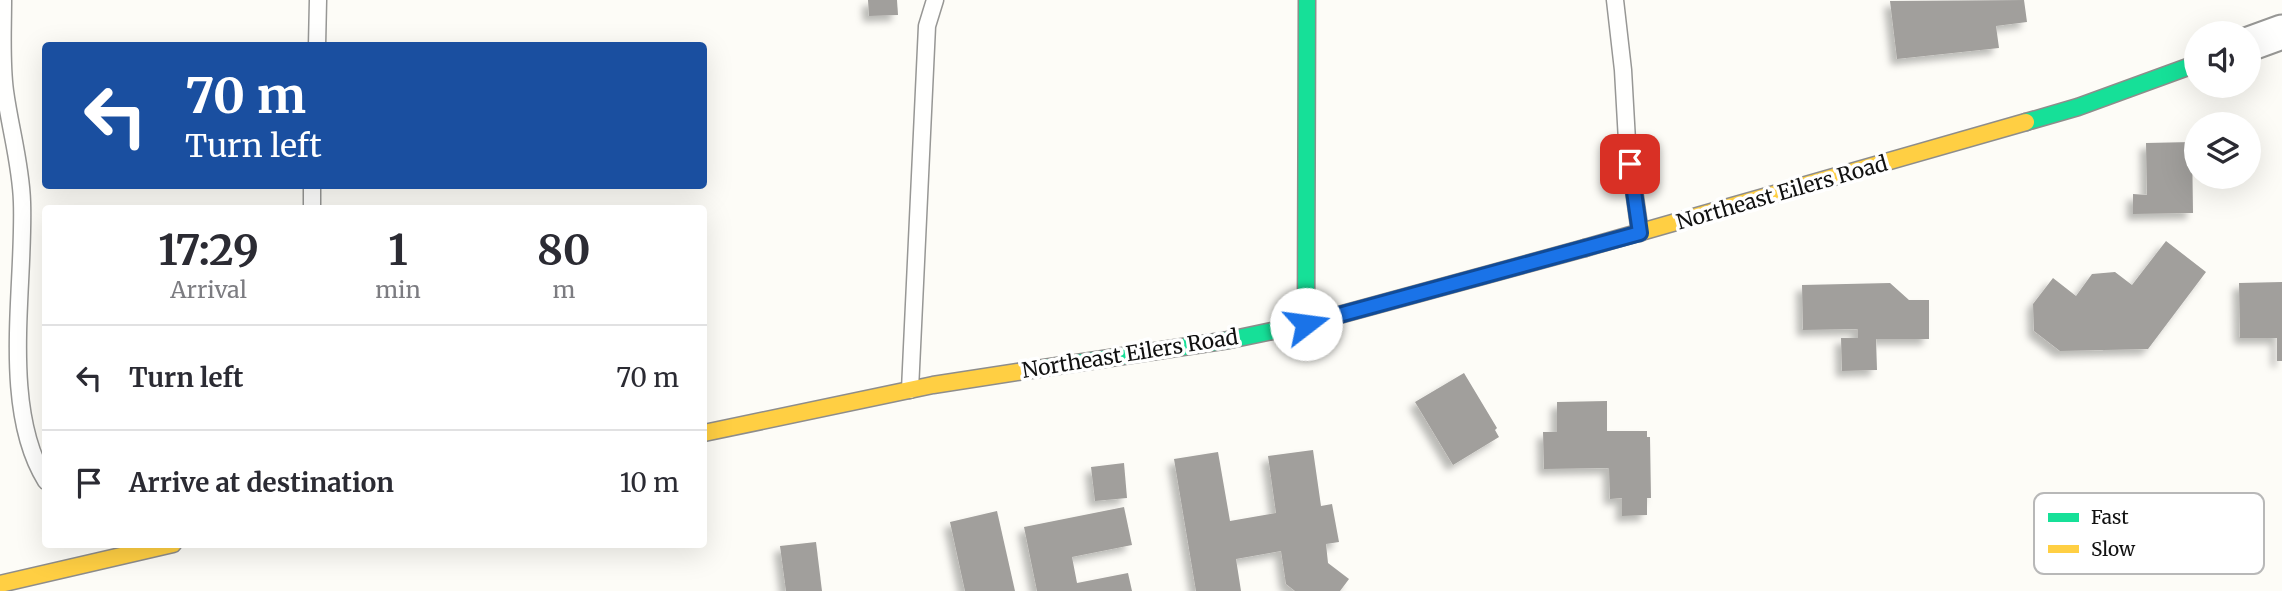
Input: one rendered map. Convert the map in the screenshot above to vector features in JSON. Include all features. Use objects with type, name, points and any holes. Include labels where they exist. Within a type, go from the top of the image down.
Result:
[{"type":"street","points":[[1306,324],[1307,0]]},
{"type":"street","points":[[2261,40],[2282,32]]},
{"type":"street","name":"Northeast Eilers Road","points":[[707,432],[910,390],[1229,340],[1306,324],[1640,233],[2078,107],[2184,68]]},
{"type":"street","points":[[0,584],[153,548]]},
{"type":"lane","points":[[2,0],[6,137],[22,202],[17,307],[17,392],[28,445],[34,465],[42,476]]},
{"type":"lane","points":[[317,42],[318,0]]},
{"type":"lane","points":[[910,390],[927,26],[935,0]]},
{"type":"lane","points":[[1615,0],[1627,141],[1640,233]]},
{"type":"lane","points":[[138,548],[143,550]]},
{"type":"building","points":[[868,0],[897,0],[898,15],[869,16]]},
{"type":"building","points":[[2024,0],[2027,22],[1996,26],[1999,48],[1897,59],[1890,1]]},
{"type":"building","points":[[2184,142],[2184,189],[2193,189],[2193,213],[2133,214],[2133,194],[2147,195],[2146,143]]},
{"type":"building","points":[[2166,241],[2206,272],[2148,349],[2060,351],[2034,331],[2033,304],[2053,278],[2076,296],[2092,274],[2115,272],[2132,285]]},
{"type":"building","points":[[2282,282],[2282,361],[2277,361],[2277,338],[2240,338],[2239,283]]},
{"type":"building","points":[[1890,283],[1909,300],[1929,300],[1929,339],[1876,339],[1877,370],[1842,371],[1841,338],[1858,338],[1858,329],[1803,330],[1802,285]]},
{"type":"building","points":[[1464,373],[1497,428],[1495,430],[1499,437],[1453,465],[1415,402]]},
{"type":"building","points":[[1607,401],[1607,431],[1647,431],[1647,437],[1650,437],[1651,498],[1647,498],[1647,515],[1622,516],[1622,498],[1610,499],[1609,468],[1544,469],[1543,432],[1557,432],[1557,402]]},
{"type":"building","points":[[1313,450],[1321,506],[1332,504],[1339,542],[1326,544],[1328,563],[1349,579],[1340,591],[1295,591],[1286,584],[1281,551],[1236,559],[1241,591],[1196,591],[1174,459],[1218,452],[1230,521],[1276,513],[1268,456]]},
{"type":"building","points":[[1124,463],[1127,498],[1095,501],[1091,467]]},
{"type":"building","points":[[1124,507],[1132,545],[1072,557],[1077,583],[1128,573],[1132,591],[1037,591],[1024,527]]},
{"type":"building","points":[[997,511],[1015,591],[965,591],[950,522]]},
{"type":"building","points":[[816,542],[822,591],[786,591],[780,546]]},
{"type":"traffic: fast","points":[[1306,324],[1307,0]]},
{"type":"traffic: fast","points":[[2026,122],[2078,107],[2184,68]]},
{"type":"traffic: fast","points":[[1024,371],[1229,340],[1306,324],[1585,248]]},
{"type":"traffic: slow","points":[[1585,248],[2026,122]]},
{"type":"traffic: slow","points":[[707,432],[933,385],[1024,371]]},
{"type":"traffic: slow","points":[[0,584],[156,548]]},
{"type":"route","points":[[1306,324],[1640,233],[1630,164]]}]
